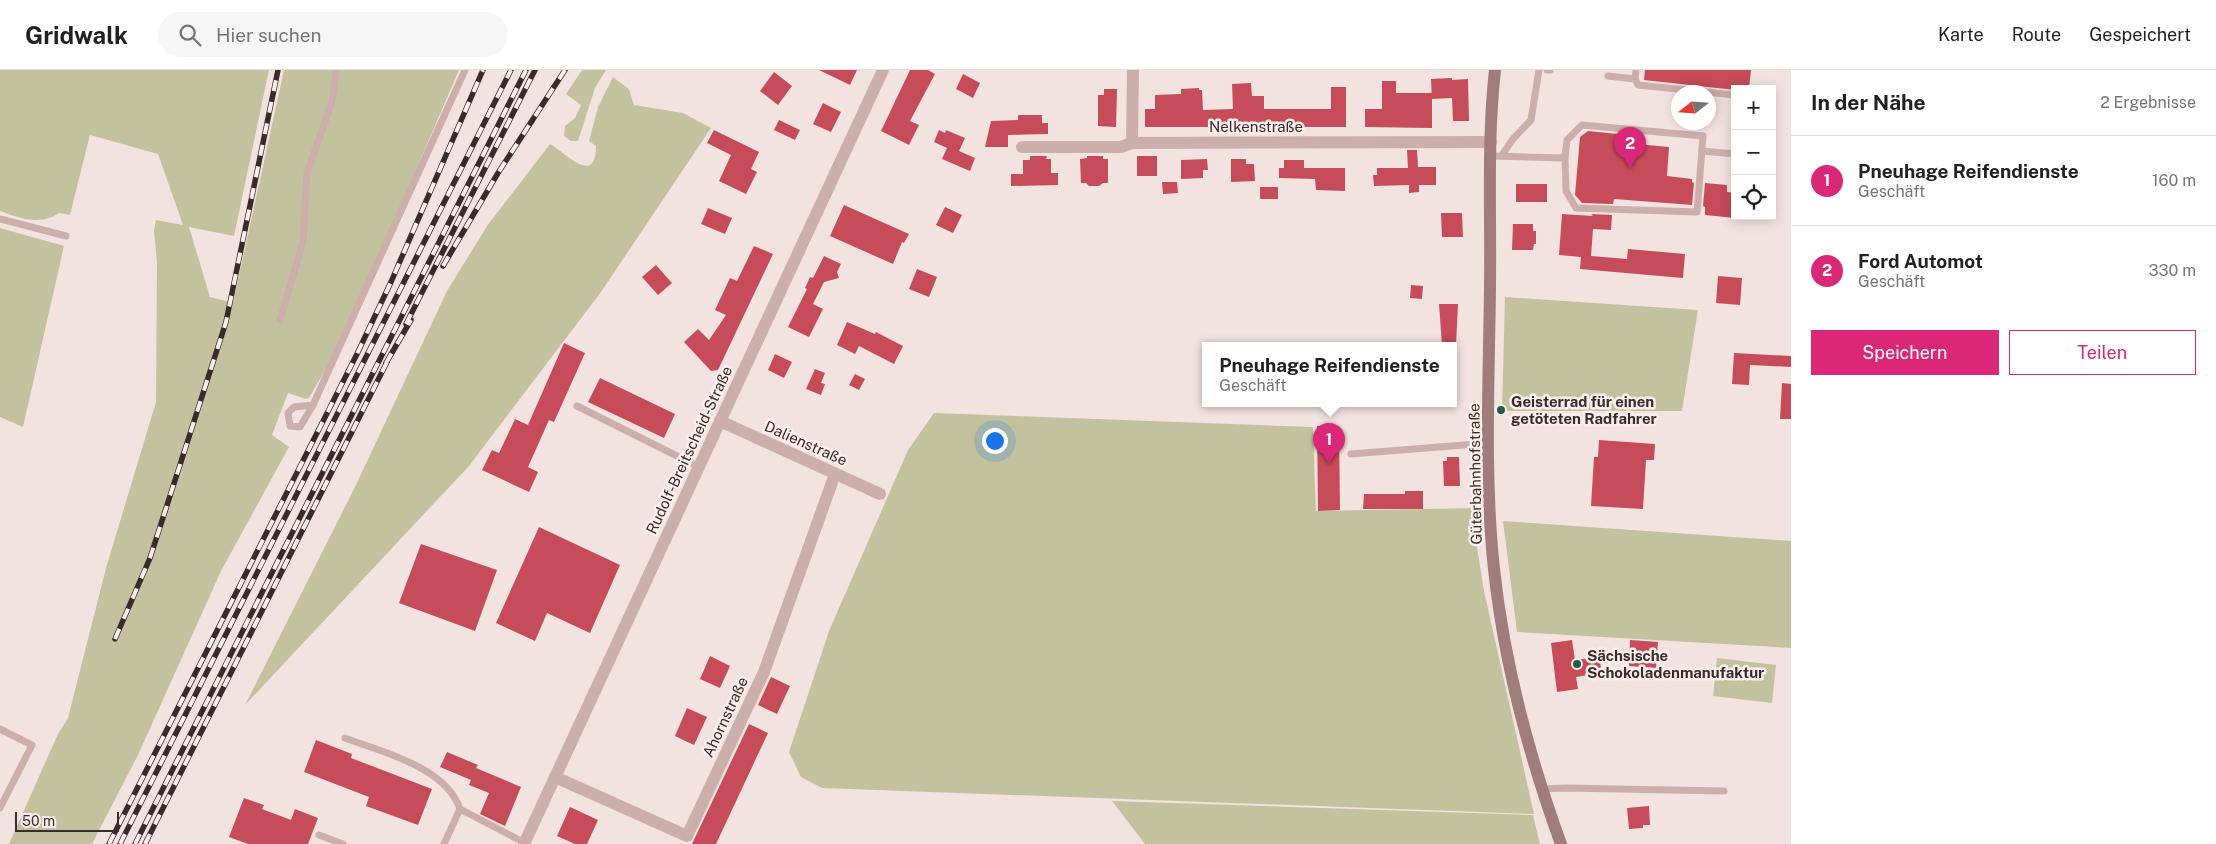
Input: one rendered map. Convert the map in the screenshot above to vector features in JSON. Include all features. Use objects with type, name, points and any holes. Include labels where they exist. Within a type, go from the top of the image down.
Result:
[{"type":"main road","name":"Güterbahnhofstraße","points":[[1491,70],[1491,142],[1496,156],[1489,443],[1494,569],[1504,635],[1520,710],[1542,789],[1561,844]]},
{"type":"main road","name":"Güterbahnhofstraße","points":[[1492,94],[1496,70]]},
{"type":"street","name":"Rudolf-Breitscheid-Straße","points":[[525,844],[883,70]]},
{"type":"street","points":[[1132,143],[1133,70]]},
{"type":"street","name":"Nelkenstraße","points":[[1022,146],[1122,147],[1132,143],[1491,142]]},
{"type":"street","name":"Dalienstraße","points":[[720,422],[880,494]]},
{"type":"street","name":"Ahornstraße","points":[[555,777],[687,836],[764,672],[835,474]]},
{"type":"lane","points":[[280,320],[303,242],[307,173],[332,102],[336,70]]},
{"type":"lane","points":[[312,405],[464,70]]},
{"type":"lane","points":[[1496,156],[1531,120],[1539,70]]},
{"type":"lane","points":[[1636,70],[1635,79],[1638,85],[1731,95]]},
{"type":"lane","points":[[1608,76],[1635,79]]},
{"type":"lane","points":[[1582,125],[1703,136],[1697,212],[1576,208],[1566,191],[1565,158],[1567,140],[1582,125]]},
{"type":"lane","points":[[1702,150],[1731,154]]},
{"type":"lane","points":[[1496,156],[1565,158]]},
{"type":"lane","points":[[0,219],[66,236]]},
{"type":"lane","points":[[576,406],[699,467]]},
{"type":"lane","points":[[1351,454],[1489,443]]},
{"type":"lane","points":[[0,729],[32,746],[0,808]]},
{"type":"lane","points":[[345,738],[422,768],[447,787],[458,801],[460,809],[444,844]]},
{"type":"lane","points":[[1542,789],[1724,791]]},
{"type":"lane","points":[[460,809],[525,844]]},
{"type":"lane","points":[[319,835],[344,844]]},
{"type":"green space","points":[[0,70],[269,70],[234,236],[189,227],[210,297],[233,303],[284,70],[459,70],[394,221],[327,367],[309,398],[306,399],[288,393],[272,435],[289,447],[221,571],[138,755],[92,844],[9,844],[58,734],[68,718],[106,568],[156,402],[157,262],[154,231],[156,220],[183,225],[158,154],[90,135],[70,215],[59,213],[44,219],[29,220],[0,211]]},
{"type":"green space","points":[[582,70],[606,70],[595,88],[578,141],[571,141],[564,136],[565,126],[575,118],[581,105],[566,94]]},
{"type":"green space","points":[[613,77],[629,89],[634,105],[683,113],[711,128],[601,292],[469,466],[245,705],[354,489],[447,291],[487,226],[550,144],[579,164],[586,166],[591,164],[595,158],[596,146],[589,141],[598,107]]},
{"type":"green space","points":[[0,228],[64,246],[23,427],[0,417]]},
{"type":"green space","points":[[1505,297],[1698,310],[1682,411],[1502,411]]},
{"type":"green space","points":[[934,413],[1313,427],[1316,511],[1477,508],[1477,547],[1484,591],[1534,814],[822,788],[801,777],[789,752],[829,631],[908,450]]},
{"type":"green space","points":[[1503,521],[1791,541],[1791,648],[1517,632]]},
{"type":"green space","points":[[1717,658],[1776,665],[1772,703],[1713,696]]},
{"type":"green space","points":[[1112,801],[1533,815],[1540,844],[1145,844]]},
{"type":"building","points":[[819,70],[857,70],[850,85]]},
{"type":"building","points":[[910,70],[928,70],[935,74],[910,121],[919,125],[909,145],[881,131]]},
{"type":"building","points":[[1645,70],[1751,70],[1749,85],[1731,85],[1731,90],[1716,88],[1716,85],[1690,85],[1644,80]]},
{"type":"building","points":[[774,72],[792,86],[778,105],[760,91]]},
{"type":"building","points":[[963,74],[980,83],[973,98],[956,89]]},
{"type":"building","points":[[1452,78],[1452,80],[1468,79],[1469,121],[1453,121],[1452,98],[1432,99],[1431,79]]},
{"type":"building","points":[[1382,81],[1396,81],[1396,93],[1432,93],[1432,128],[1365,127],[1365,109],[1382,109]]},
{"type":"building","points":[[1251,83],[1252,96],[1264,96],[1264,109],[1331,109],[1331,87],[1346,87],[1346,127],[1145,127],[1145,109],[1155,109],[1155,95],[1181,94],[1181,89],[1199,88],[1199,90],[1202,90],[1203,110],[1233,109],[1232,84]]},
{"type":"building","points":[[1104,89],[1117,89],[1116,127],[1098,126],[1098,95],[1104,95]]},
{"type":"building","points":[[823,103],[841,112],[831,132],[813,124]]},
{"type":"building","points":[[1018,115],[1042,115],[1042,123],[1048,123],[1048,134],[1008,135],[1008,147],[985,147],[991,121],[1018,120]]},
{"type":"building","points":[[779,120],[800,130],[795,140],[774,130]]},
{"type":"building","points":[[714,130],[759,152],[751,169],[757,172],[746,194],[719,181],[731,155],[707,143]]},
{"type":"building","points":[[939,130],[945,133],[946,130],[965,138],[959,151],[975,158],[970,171],[942,159],[947,148],[934,142]]},
{"type":"building","points":[[1588,131],[1618,134],[1626,143],[1669,147],[1667,176],[1692,179],[1694,183],[1692,205],[1614,199],[1613,204],[1582,203],[1575,195],[1580,137]]},
{"type":"building","points":[[1407,150],[1417,150],[1418,167],[1436,167],[1436,185],[1419,185],[1419,192],[1409,193],[1409,185],[1374,186],[1373,175],[1377,175],[1377,168],[1408,168]]},
{"type":"building","points":[[1030,156],[1047,156],[1046,159],[1051,159],[1051,173],[1058,173],[1058,185],[1011,186],[1011,174],[1023,174],[1023,160],[1030,160]]},
{"type":"building","points":[[1087,156],[1103,156],[1103,159],[1108,159],[1108,183],[1103,183],[1099,186],[1089,186],[1086,183],[1081,183],[1080,159],[1087,158]]},
{"type":"building","points":[[1137,156],[1157,156],[1157,176],[1137,176]]},
{"type":"building","points":[[1207,159],[1208,170],[1203,170],[1203,178],[1181,179],[1181,160]]},
{"type":"building","points":[[1231,159],[1246,159],[1246,164],[1254,164],[1255,181],[1231,182]]},
{"type":"building","points":[[1284,160],[1304,160],[1304,168],[1345,168],[1345,191],[1316,190],[1315,179],[1279,178],[1279,168],[1284,168]]},
{"type":"building","points":[[1162,182],[1177,182],[1178,193],[1163,194]]},
{"type":"building","points":[[1705,183],[1727,185],[1727,192],[1731,192],[1731,218],[1705,215],[1705,207],[1703,206]]},
{"type":"building","points":[[1516,184],[1547,184],[1547,202],[1516,202]]},
{"type":"building","points":[[1260,187],[1278,187],[1278,199],[1260,199]]},
{"type":"building","points":[[844,205],[909,234],[904,243],[902,242],[893,264],[830,236]]},
{"type":"building","points":[[945,207],[962,215],[953,233],[936,225]]},
{"type":"building","points":[[708,208],[732,218],[725,234],[701,224]]},
{"type":"building","points":[[1441,213],[1462,213],[1463,237],[1442,237]]},
{"type":"building","points":[[1562,214],[1612,215],[1611,230],[1593,229],[1591,256],[1627,259],[1628,249],[1685,254],[1683,278],[1580,269],[1581,257],[1559,255]]},
{"type":"building","points":[[1513,224],[1533,224],[1533,231],[1536,231],[1536,244],[1534,244],[1533,250],[1512,250]]},
{"type":"building","points":[[754,246],[773,254],[718,370],[711,371],[684,342],[698,329],[709,340],[726,315],[715,310],[730,278],[737,281]]},
{"type":"building","points":[[824,256],[841,264],[837,272],[839,278],[824,282],[813,304],[823,309],[809,337],[788,327],[807,289],[805,288],[810,277],[813,278]]},
{"type":"building","points":[[656,265],[672,283],[658,295],[642,277]]},
{"type":"building","points":[[917,269],[937,277],[929,297],[909,289]]},
{"type":"building","points":[[1718,276],[1742,278],[1740,305],[1716,303]]},
{"type":"building","points":[[1411,285],[1423,286],[1422,299],[1410,298]]},
{"type":"building","points":[[1439,304],[1458,304],[1456,342],[1442,342]]},
{"type":"building","points":[[847,322],[875,334],[876,332],[903,346],[894,364],[859,346],[855,354],[837,345]]},
{"type":"building","points":[[564,343],[585,353],[554,422],[549,420],[528,467],[538,472],[529,492],[482,470],[492,450],[499,453],[515,419],[528,425]]},
{"type":"building","points":[[1734,353],[1791,356],[1791,367],[1750,365],[1749,385],[1732,384]]},
{"type":"building","points":[[775,354],[792,362],[784,378],[768,370]]},
{"type":"building","points":[[815,369],[825,373],[821,383],[825,384],[821,395],[806,389]]},
{"type":"building","points":[[855,374],[865,379],[859,390],[849,385]]},
{"type":"building","points":[[600,378],[675,414],[664,438],[588,402]]},
{"type":"building","points":[[1782,383],[1791,384],[1791,419],[1780,419]]},
{"type":"building","points":[[1317,426],[1339,426],[1340,510],[1318,511]]},
{"type":"building","points":[[1599,440],[1655,444],[1654,460],[1646,460],[1643,509],[1591,506],[1594,457],[1598,457]]},
{"type":"building","points":[[1447,457],[1459,457],[1460,486],[1444,486],[1443,461],[1447,461]]},
{"type":"building","points":[[1405,491],[1423,491],[1423,509],[1363,509],[1364,494],[1405,494]]},
{"type":"building","points":[[539,527],[620,565],[590,633],[547,613],[535,641],[496,623]]},
{"type":"building","points":[[421,544],[497,570],[475,631],[399,603]]},
{"type":"building","name":"Sächsische Schokoladenmanufaktur","points":[[1572,640],[1575,660],[1599,657],[1602,673],[1576,677],[1578,689],[1557,692],[1551,643]]},
{"type":"building","points":[[1630,640],[1658,642],[1656,668],[1629,666]]},
{"type":"building","points":[[710,656],[730,666],[720,688],[700,679]]},
{"type":"building","points":[[771,677],[790,686],[777,714],[758,705]]},
{"type":"building","points":[[687,708],[707,717],[694,745],[675,736]]},
{"type":"building","points":[[749,724],[768,733],[716,844],[692,844]]},
{"type":"building","points":[[316,740],[352,754],[351,758],[432,789],[418,825],[366,806],[369,797],[304,772]]},
{"type":"building","points":[[447,752],[478,765],[476,768],[521,787],[505,826],[480,814],[489,793],[469,785],[471,780],[440,767]]},
{"type":"building","points":[[244,798],[264,805],[262,809],[291,820],[295,809],[318,818],[308,844],[248,844],[229,837]]},
{"type":"building","points":[[1649,806],[1650,825],[1643,825],[1643,828],[1629,829],[1627,808]]},
{"type":"building","points":[[570,807],[598,820],[587,844],[575,844],[557,836]]},
{"type":"railway","points":[[115,639],[150,558],[226,322],[278,70]]},
{"type":"railway","points":[[109,844],[357,354],[391,282],[483,70]]},
{"type":"railway","points":[[120,844],[511,70]]},
{"type":"railway","points":[[135,844],[526,70]]},
{"type":"railway","points":[[406,324],[535,70]]},
{"type":"railway","points":[[443,266],[498,173],[565,70]]},
{"type":"railway","points":[[386,363],[411,320]]},
{"type":"railway","points":[[145,844],[387,362]]},
{"type":"place","name":"Ford Automot","points":[[1630,168]]},
{"type":"place","name":"Geisterrad für einen getöteten Radfahrer","points":[[1501,410]]},
{"type":"place","name":"Pneuhage Reifendienste","points":[[1329,464]]},
{"type":"place","name":"Sächsische Schokoladenmanufaktur","points":[[1577,664]]}]
